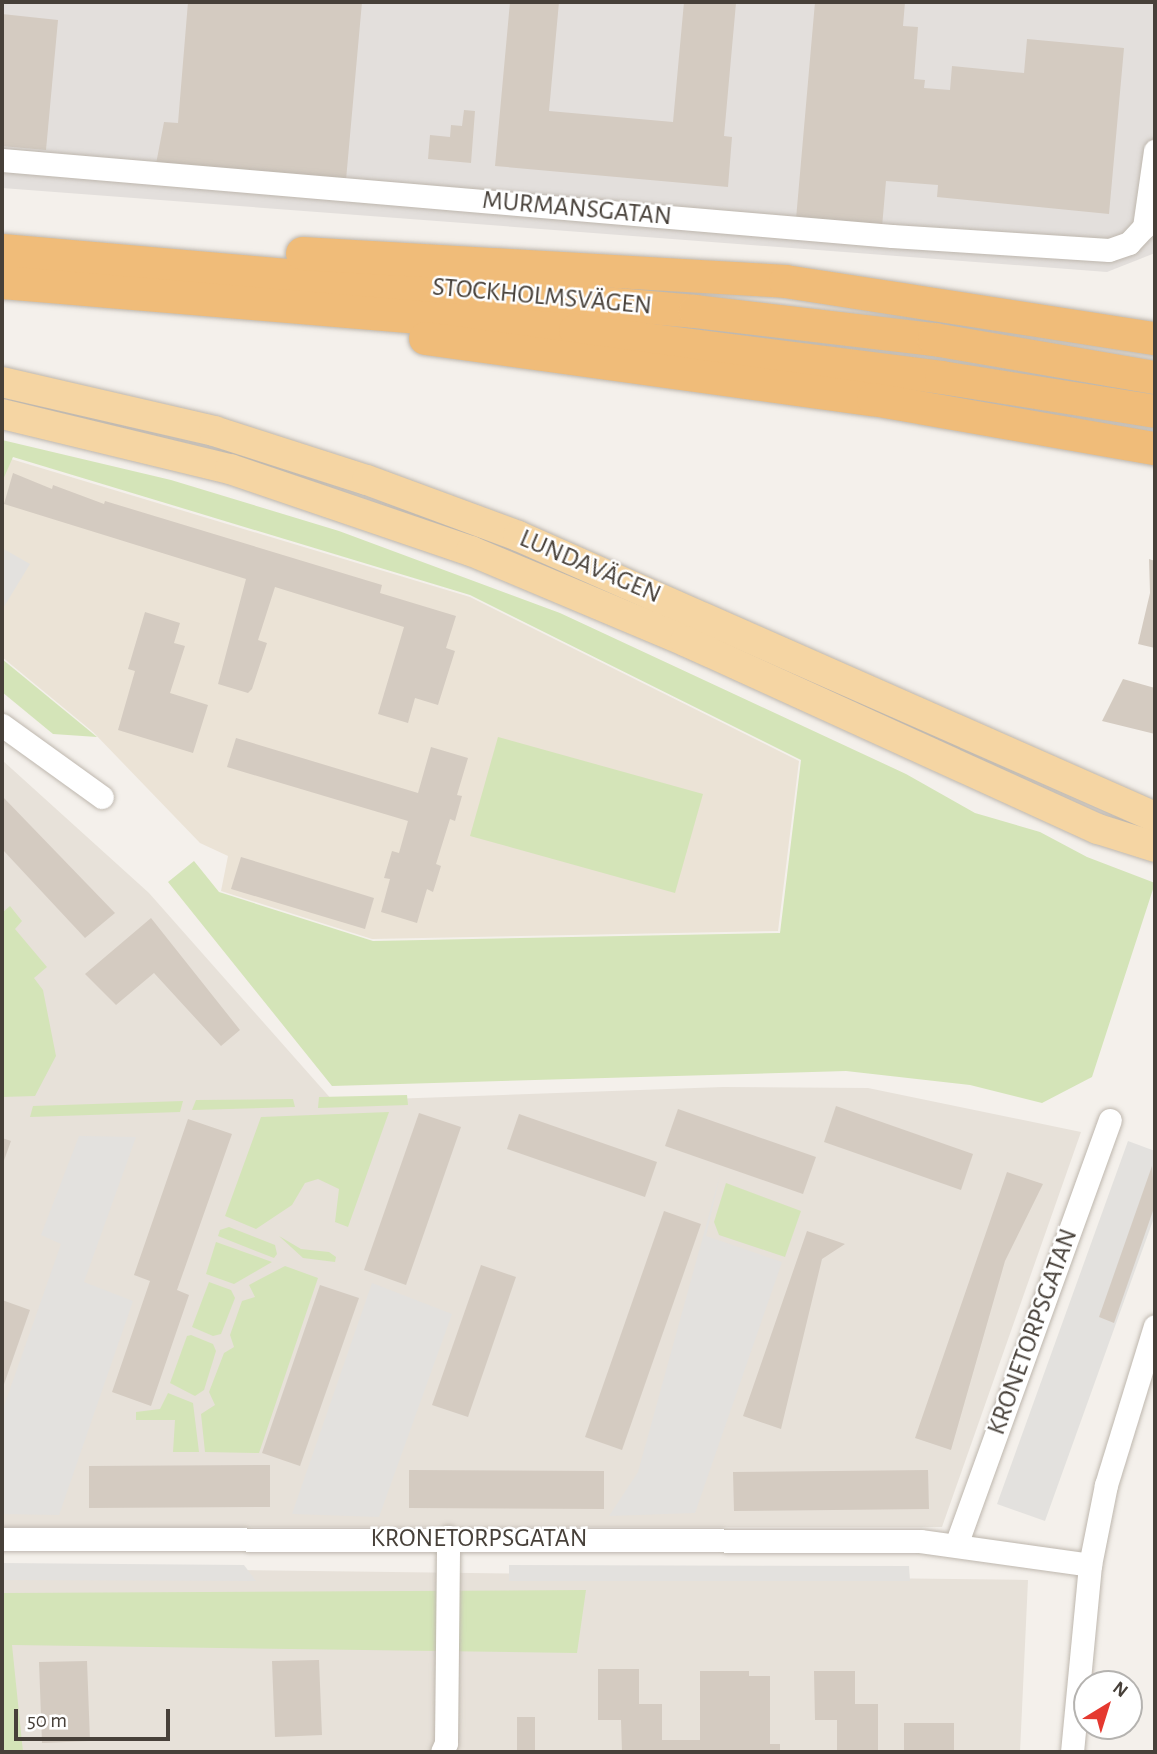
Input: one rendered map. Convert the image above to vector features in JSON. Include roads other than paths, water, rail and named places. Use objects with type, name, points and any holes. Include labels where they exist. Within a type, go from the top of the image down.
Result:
[{"type":"highway","points":[[2,239],[751,278],[871,292],[1155,338]]},
{"type":"highway","name":"STOCKHOLMSVÄGEN","points":[[2,250],[695,311],[934,339],[1155,377]]},
{"type":"highway","points":[[9,283],[846,395],[1155,448]]},
{"type":"highway","name":"STOCKHOLMSVÄGEN","points":[[9,283],[575,330],[941,377],[1155,411]]},
{"type":"main road","name":"LUNDAVÄGEN","points":[[2,382],[214,431],[367,480],[518,537],[1155,817]]},
{"type":"main road","name":"LUNDAVÄGEN","points":[[2,414],[230,469],[471,551],[685,641],[1098,830],[1155,847]]},
{"type":"street","name":"MURMANSGATAN","points":[[2,160],[892,236],[1109,250],[1129,243],[1144,227],[1155,151]]},
{"type":"street","points":[[2,725],[102,797]]},
{"type":"street","name":"KRONETORPSGATAN","points":[[956,1545],[1110,1120]]},
{"type":"street","points":[[1072,1752],[1090,1565],[1106,1485],[1155,1325]]},
{"type":"street","points":[[442,1752],[446,1743],[448,1537]]},
{"type":"street","name":"KRONETORPSGATAN","points":[[2,1539],[448,1537],[956,1545],[1090,1565]]}]
